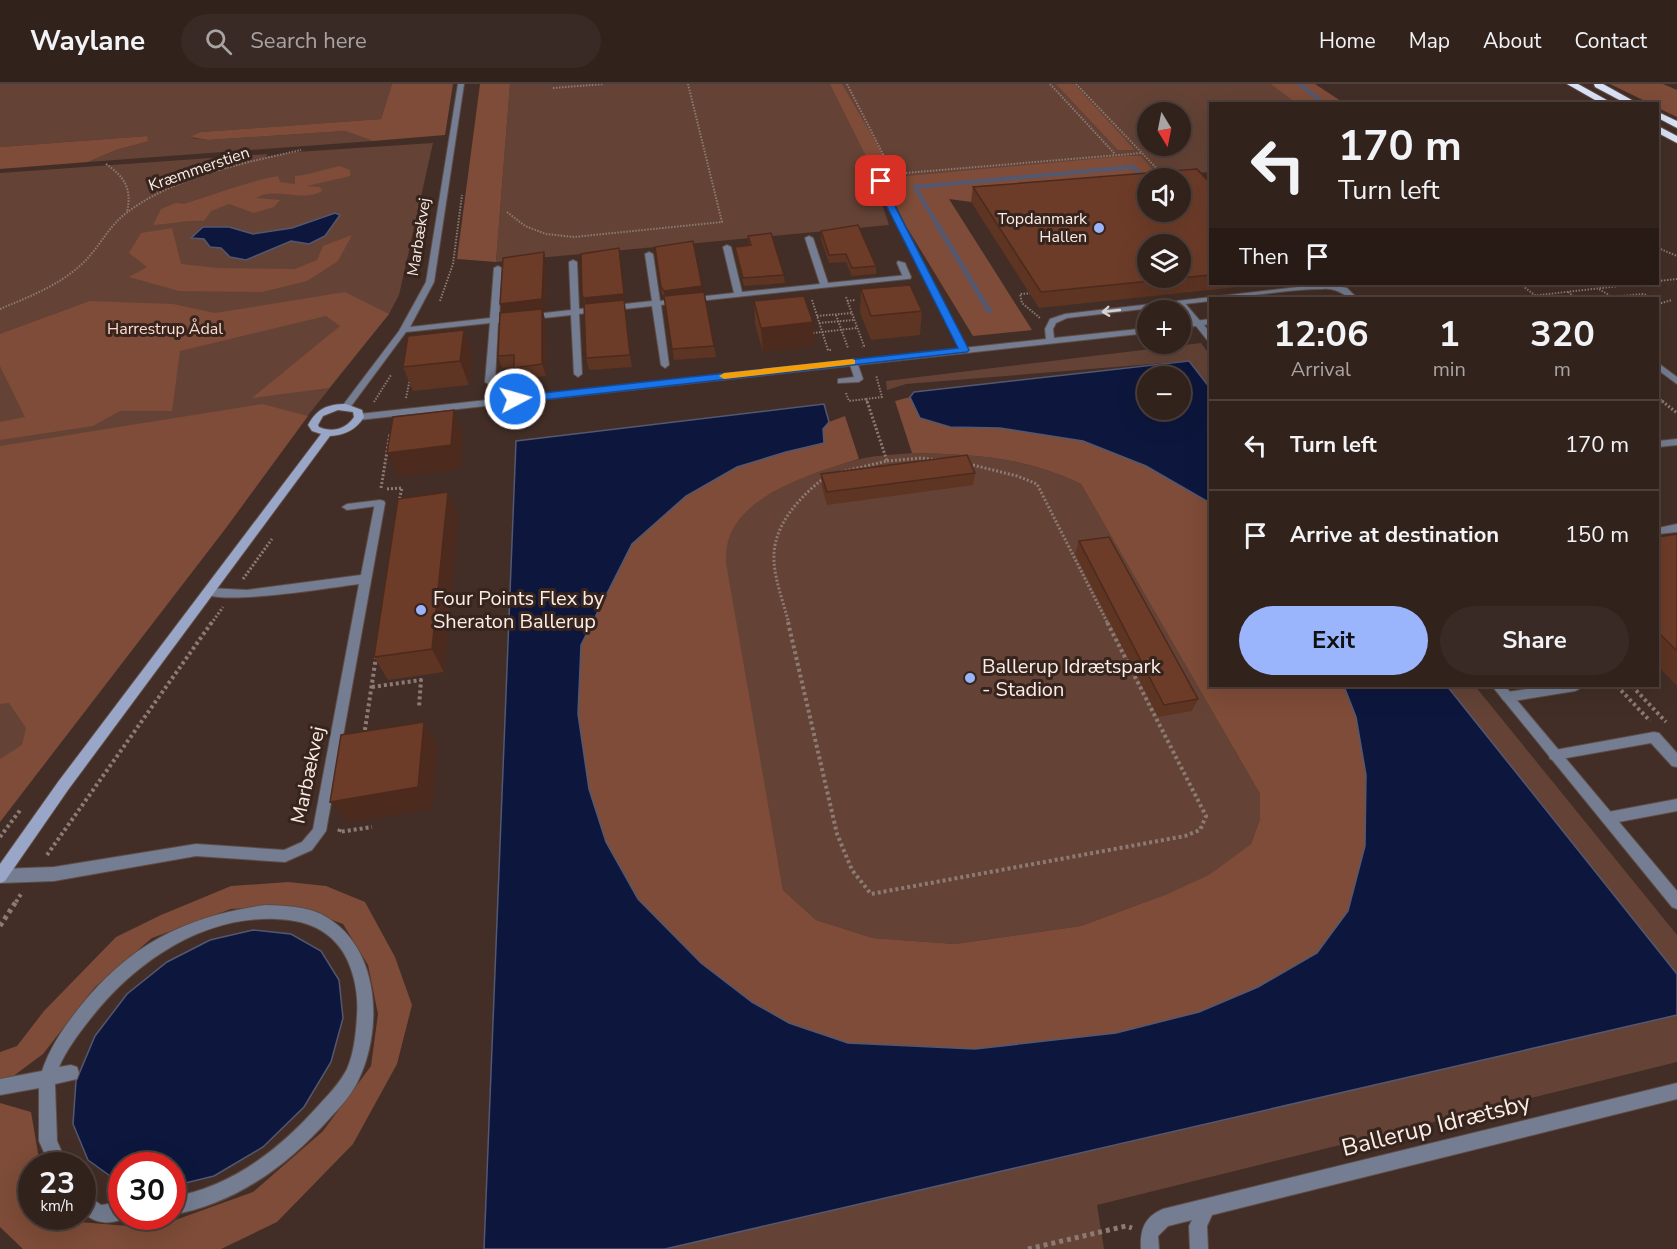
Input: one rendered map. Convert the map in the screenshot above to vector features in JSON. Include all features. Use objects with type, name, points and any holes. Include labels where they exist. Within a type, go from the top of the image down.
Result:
[{"type":"highway","points":[[1571,84],[1606,102]]},
{"type":"highway","points":[[1596,84],[1631,102]]},
{"type":"highway","points":[[1659,116],[1677,125]]},
{"type":"highway","points":[[1659,130],[1677,140]]},
{"type":"street","name":"Marbækvej","points":[[346,407],[404,330],[422,302],[430,282],[461,84]]},
{"type":"street","points":[[893,174],[886,176],[880,185],[964,350]]},
{"type":"street","points":[[809,238],[825,286]]},
{"type":"street","points":[[727,246],[739,295]]},
{"type":"street","points":[[650,254],[664,365]]},
{"type":"street","points":[[573,262],[578,374]]},
{"type":"street","points":[[404,330],[907,277],[901,263]]},
{"type":"street","points":[[490,382],[498,268]]},
{"type":"street","points":[[1226,297],[1325,286],[1344,290],[1352,297]]},
{"type":"street","points":[[1191,302],[1209,299]]},
{"type":"street","points":[[1050,340],[1053,321],[1065,316],[1137,308]]},
{"type":"street","points":[[1191,316],[1209,337]]},
{"type":"street","points":[[1191,325],[1209,322]]},
{"type":"street","points":[[359,417],[1137,331]]},
{"type":"street","points":[[841,381],[859,379],[853,362]]},
{"type":"street","points":[[1659,367],[1677,381]]},
{"type":"street","points":[[346,407],[357,410],[359,417],[357,422],[345,430],[327,433],[315,429],[313,425],[314,419],[327,410],[346,407]]},
{"type":"street","name":"Marbækvej","points":[[0,876],[63,786],[327,433]]},
{"type":"street","points":[[1659,444],[1677,442]]},
{"type":"street","name":"Marbækvej","points":[[0,876],[32,876],[196,849],[285,856],[307,846],[319,831],[380,496]]},
{"type":"street","points":[[347,507],[380,496]]},
{"type":"street","points":[[1659,531],[1677,528]]},
{"type":"street","points":[[208,592],[231,595],[364,579]]},
{"type":"street","points":[[1499,687],[1675,897]]},
{"type":"street","points":[[1508,697],[1569,687]]},
{"type":"street","points":[[1555,755],[1654,737],[1677,762]]},
{"type":"street","points":[[1608,818],[1677,805]]},
{"type":"street","points":[[53,1152],[48,1142],[48,1077],[61,1047],[110,984],[150,950],[182,933],[227,917],[259,912],[293,913],[327,924],[352,950],[366,997],[363,1046],[346,1089],[286,1151],[229,1188],[186,1202]]},
{"type":"street","points":[[0,1087],[71,1073]]},
{"type":"street","name":"Ballerup Idrætsby","points":[[1150,1241],[1163,1218],[1677,1091]]},
{"type":"street","points":[[1199,1249],[1198,1226],[1206,1207]]},
{"type":"path","points":[[553,88],[604,84]]},
{"type":"path","points":[[507,212],[525,226],[546,234],[574,237],[722,222],[688,84]]},
{"type":"path","points":[[847,84],[893,174],[1137,153]]},
{"type":"path","points":[[1050,84],[1116,154]]},
{"type":"path","points":[[1076,84],[1137,148]]},
{"type":"path","name":"Kræmmerstien","points":[[0,309],[35,295],[71,274],[95,250],[110,226],[146,200],[184,184],[301,150]]},
{"type":"path","points":[[1145,156],[1156,168]]},
{"type":"path","points":[[106,164],[121,173],[128,183],[131,191],[127,212]]},
{"type":"path","points":[[1659,248],[1677,256]]},
{"type":"path","points":[[1659,281],[1677,279]]},
{"type":"path","points":[[808,288],[828,350],[864,346],[841,284]]},
{"type":"path","points":[[1521,285],[1536,296]]},
{"type":"path","points":[[1533,297],[1628,285]]},
{"type":"path","points":[[1599,288],[1612,297],[1648,294],[1652,297]]},
{"type":"path","points":[[1043,292],[1020,294],[1022,303],[1031,313],[1051,325]]},
{"type":"path","points":[[1568,292],[1575,297]]},
{"type":"path","points":[[847,301],[855,300]]},
{"type":"path","points":[[1659,304],[1672,300]]},
{"type":"path","points":[[807,305],[813,305]]},
{"type":"path","points":[[817,316],[852,313]]},
{"type":"path","points":[[836,315],[848,346]]},
{"type":"path","points":[[819,323],[854,320]]},
{"type":"path","points":[[813,333],[857,328]]},
{"type":"path","points":[[846,393],[849,401],[882,397],[875,372]]},
{"type":"path","points":[[404,402],[411,377]]},
{"type":"path","points":[[866,399],[887,461]]},
{"type":"path","points":[[1659,399],[1677,413]]},
{"type":"path","points":[[390,433],[380,496],[402,488],[398,510]]},
{"type":"path","points":[[942,460],[921,458],[887,461],[861,465],[826,476],[807,491],[788,512],[778,533],[774,560],[837,834],[852,870],[871,894],[1185,836],[1200,830],[1206,816],[1037,484],[1017,476],[963,463]]},
{"type":"path","points":[[0,926],[32,876],[279,529]]},
{"type":"path","points":[[363,742],[376,655]]},
{"type":"path","points":[[371,687],[421,680],[419,707]]},
{"type":"path","points":[[1618,687],[1656,727]]},
{"type":"path","points":[[1633,687],[1669,725]]},
{"type":"path","points":[[341,821],[339,832],[372,827]]},
{"type":"path","points":[[1028,1249],[1126,1226],[1150,1241]]},
{"type":"green space","points":[[0,84],[392,84],[381,119],[201,132],[191,138],[208,140],[345,131],[373,141],[88,162],[116,150],[149,141],[147,136],[0,147]]},
{"type":"green space","points":[[392,84],[453,84],[445,135],[373,141],[345,131],[208,140],[190,137],[201,132],[381,119]]},
{"type":"green space","points":[[480,84],[510,84],[496,262],[457,259]]},
{"type":"green space","points":[[510,84],[1274,84],[1299,102],[1209,102],[1209,172],[1191,173],[1191,168],[1151,168],[1140,158],[875,183],[889,225],[496,262]]},
{"type":"green space","points":[[830,84],[842,84],[896,177],[1124,156],[1141,156],[1151,168],[1137,168],[1137,181],[971,202],[949,199],[1032,330],[973,336],[906,226],[884,181],[875,176],[869,167],[871,166]]},
{"type":"green space","points":[[1056,84],[1074,84],[1135,150],[1118,150]]},
{"type":"green space","points":[[1271,84],[1315,84],[1342,102],[1295,102]]},
{"type":"green space","points":[[1610,84],[1663,84],[1677,90],[1677,117],[1659,108],[1659,102],[1647,102]]},
{"type":"green space","points":[[147,136],[149,141],[116,150],[88,162],[0,169],[0,147]]},
{"type":"green space","name":"Harrestrup Ådal","points":[[433,143],[399,295],[389,314],[92,686],[0,817],[0,173],[268,154],[265,157],[296,152]]},
{"type":"green space","points":[[340,166],[350,170],[350,176],[307,186],[320,187],[322,191],[306,195],[272,194],[256,198],[280,200],[274,207],[254,213],[229,204],[211,211],[204,221],[153,225],[161,209],[176,203],[184,204],[278,176],[280,182],[295,184],[295,176]]},
{"type":"green space","points":[[172,228],[181,264],[217,268],[295,269],[317,260],[323,246],[352,235],[338,261],[307,281],[262,292],[179,291],[129,277],[147,267],[129,253],[141,233]]},
{"type":"green space","points":[[345,292],[389,314],[329,388],[252,398],[340,326],[326,316],[180,351],[172,411],[120,411],[93,426],[0,440],[0,422],[25,417],[0,366],[0,334],[90,301],[173,304],[215,313]]},
{"type":"green space","points":[[1201,343],[1209,354],[1209,387],[1189,361],[906,384],[887,390],[886,381],[1137,351],[1137,354],[1191,354],[1191,344]]},
{"type":"green space","points":[[910,397],[920,418],[950,427],[1000,428],[1083,441],[1146,466],[1209,502],[1209,687],[1344,687],[1356,717],[1366,775],[1365,846],[1348,911],[1317,953],[1258,987],[1199,1012],[1116,1033],[975,1049],[848,1043],[789,1023],[752,1002],[701,963],[638,899],[606,842],[589,789],[578,714],[581,645],[632,544],[686,496],[737,467],[824,443],[823,429],[829,422],[845,416],[859,459],[788,484],[770,494],[742,517],[732,531],[727,551],[726,563],[783,890],[816,920],[873,938],[955,944],[1081,926],[1167,894],[1209,875],[1251,844],[1260,819],[1260,794],[1081,484],[1040,468],[998,459],[956,454],[912,453],[895,401]]},
{"type":"green space","points":[[262,404],[308,416],[226,528],[0,822],[0,759],[22,745],[26,728],[9,703],[0,704],[0,446]]},
{"type":"green space","name":"Ballerup Idrætspark - Stadion","points":[[912,453],[956,454],[998,459],[1040,468],[1081,484],[1260,794],[1260,819],[1251,844],[1209,876],[1081,926],[955,944],[873,938],[816,920],[783,890],[725,563],[731,532],[740,518],[753,506],[786,485],[857,460]]},
{"type":"green space","points":[[1448,687],[1476,687],[1677,935],[1677,974]]},
{"type":"green space","points":[[288,882],[326,886],[365,902],[395,957],[412,1005],[397,1064],[353,1144],[277,1222],[221,1249],[23,1249],[0,1227],[0,1103],[31,1112],[38,1152],[18,1152],[18,1230],[96,1230],[96,1223],[108,1224],[108,1230],[186,1230],[186,1216],[253,1192],[323,1131],[371,1066],[378,1014],[368,965],[343,924],[295,906],[231,909],[152,938],[95,987],[43,1054],[0,1084],[0,1052],[17,1046],[44,1011],[116,937],[161,915],[231,886]]},
{"type":"green space","points":[[1677,1015],[1677,1062],[1097,1205],[1104,1249],[665,1249]]},
{"type":"water","points":[[335,213],[340,215],[325,236],[309,244],[291,241],[246,260],[230,257],[221,248],[210,247],[204,239],[191,238],[203,227],[229,227],[253,234],[292,228]]},
{"type":"water","points":[[1189,361],[1209,387],[1209,502],[1146,466],[1083,441],[1000,428],[950,427],[920,418],[910,397],[914,392],[1137,367],[1137,420],[1191,420],[1191,366],[1145,366]]},
{"type":"water","points":[[824,404],[829,422],[823,429],[824,443],[737,467],[686,496],[632,544],[581,645],[578,714],[589,789],[606,842],[638,899],[701,963],[752,1002],[789,1023],[848,1043],[975,1049],[1116,1033],[1199,1012],[1258,987],[1317,953],[1348,911],[1365,846],[1366,775],[1356,717],[1344,687],[1448,687],[1677,974],[1677,1015],[665,1249],[484,1249],[516,441]]},
{"type":"water","points":[[253,930],[291,934],[321,951],[339,980],[343,1018],[331,1062],[304,1107],[263,1147],[214,1176],[186,1183],[186,1152],[108,1152],[108,1174],[96,1166],[96,1152],[85,1152],[73,1124],[76,1081],[95,1036],[127,994],[167,962],[210,940]]},
{"type":"building","name":"Topdanmark Hallen","points":[[1191,169],[1197,169],[1209,182],[1209,275],[1191,277],[1191,234],[1137,234],[1137,282],[1041,292],[973,187],[1137,174],[1137,222],[1191,222]]},
{"type":"building","points":[[858,225],[876,266],[852,268],[846,254],[829,255],[821,231]]},
{"type":"building","points":[[771,233],[784,275],[743,278],[735,247],[751,245],[748,236]]},
{"type":"building","points":[[693,241],[702,286],[664,291],[661,287],[655,247]]},
{"type":"building","points":[[619,248],[624,294],[584,298],[581,254]]},
{"type":"building","points":[[544,252],[542,299],[500,304],[503,258]]},
{"type":"building","points":[[910,285],[922,311],[871,316],[861,289]]},
{"type":"building","points":[[704,292],[714,346],[672,349],[664,296]]},
{"type":"building","points":[[804,296],[813,322],[761,328],[754,301]]},
{"type":"building","points":[[624,300],[630,355],[586,358],[584,304]]},
{"type":"building","points":[[542,309],[542,364],[514,368],[514,355],[498,356],[500,313]]},
{"type":"building","points":[[464,330],[460,361],[403,367],[408,336]]},
{"type":"building","points":[[454,410],[451,445],[387,453],[393,417]]},
{"type":"building","points":[[967,455],[975,473],[827,492],[821,474]]},
{"type":"building","points":[[448,492],[432,649],[374,657],[398,499]]},
{"type":"building","points":[[1677,534],[1677,651],[1659,633],[1659,537]]},
{"type":"building","points":[[1109,537],[1198,699],[1164,705],[1079,541]]},
{"type":"building","points":[[424,722],[418,787],[330,802],[341,735]]},
{"type":"waterway","points":[[1299,84],[1322,102]]},
{"type":"waterway","points":[[938,226],[915,187],[1133,167],[1137,171]]},
{"type":"waterway","points":[[937,224],[989,311]]},
{"type":"slow traffic","points":[[724,376],[852,362]]},
{"type":"place","name":"Topdanmark Hallen","points":[[1099,228]]},
{"type":"place","name":"Four Points Flex by Sheraton Ballerup","points":[[421,610]]},
{"type":"place","name":"Ballerup Idrætspark - Stadion","points":[[970,678]]},
{"type":"route","points":[[515,399],[964,350],[880,185],[881,181]]}]
